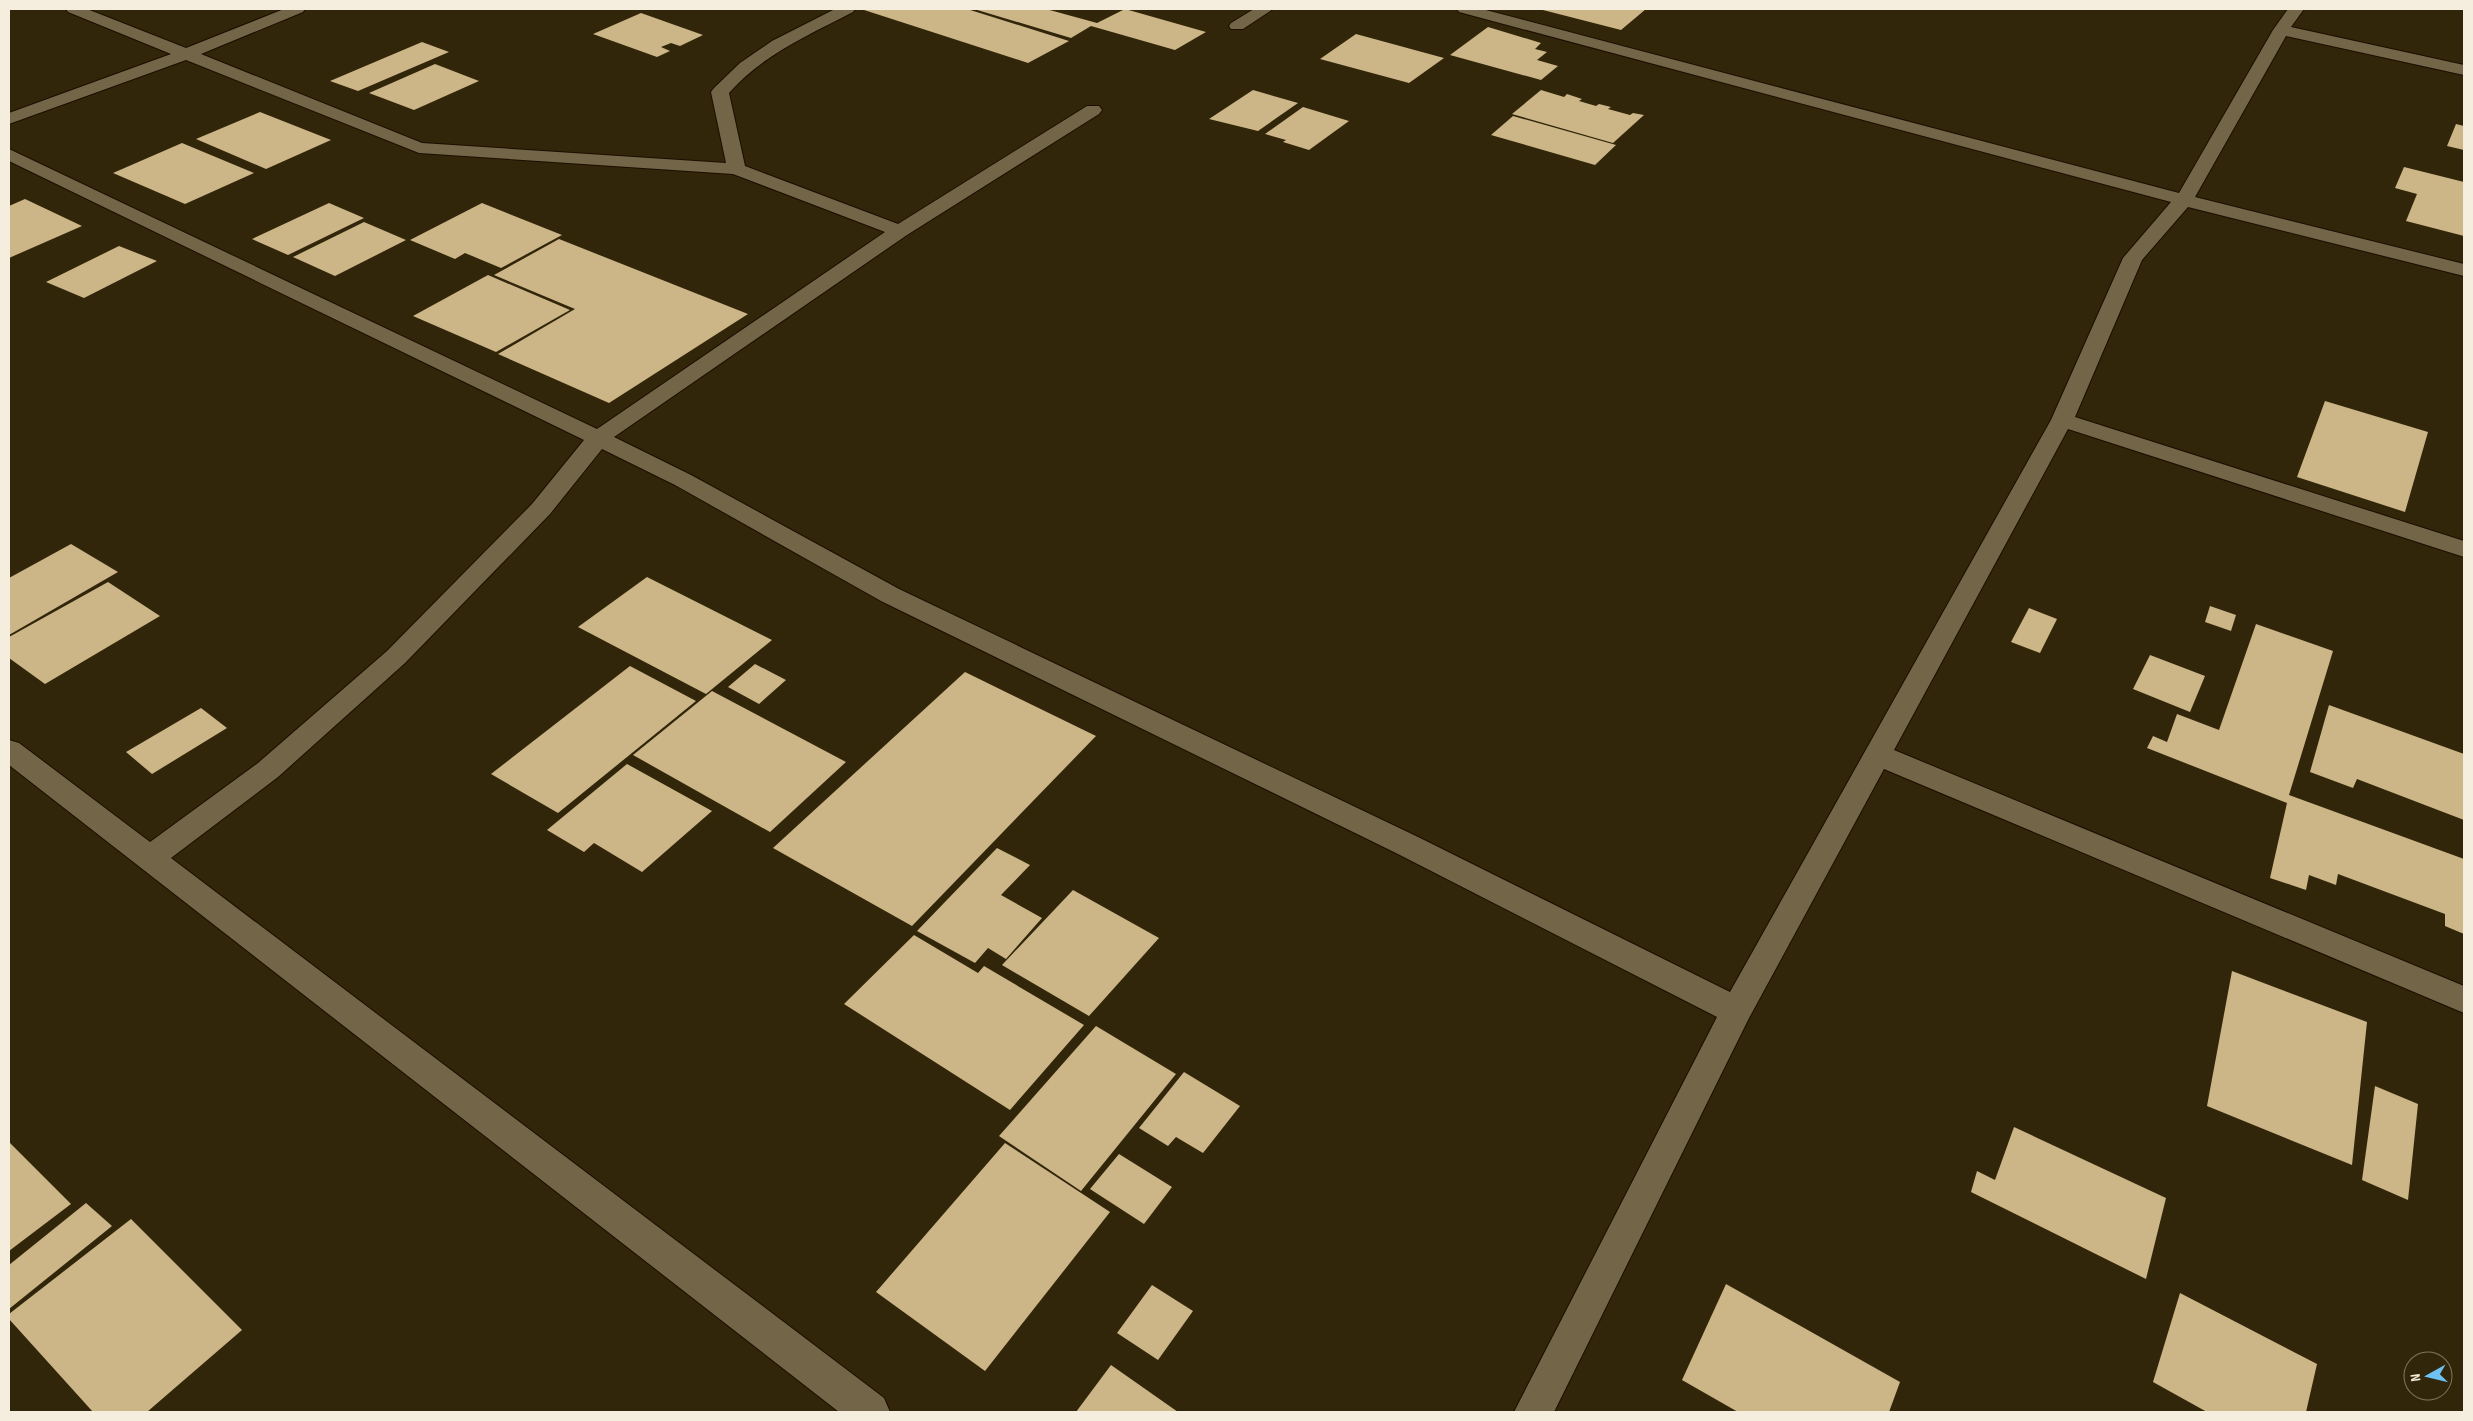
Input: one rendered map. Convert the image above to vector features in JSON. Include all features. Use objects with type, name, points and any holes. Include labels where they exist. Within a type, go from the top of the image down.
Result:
[{"type":"street","points":[[74,9],[419,148],[736,169],[900,231]]},
{"type":"street","points":[[9,119],[187,54],[297,9]]},
{"type":"street","points":[[736,169],[720,92],[728,81],[746,66],[847,9]]},
{"type":"street","points":[[1237,26],[1266,9]]},
{"type":"street","points":[[1465,9],[2184,200],[2464,270]]},
{"type":"street","points":[[1532,1412],[1736,1011],[2062,420],[2133,258],[2184,200],[2288,19],[2464,70]]},
{"type":"street","points":[[149,858],[268,770],[396,657],[541,509],[598,438],[900,231],[1093,110]]},
{"type":"street","points":[[9,154],[683,480],[890,595],[1407,845],[1736,1011]]},
{"type":"street","points":[[2062,420],[2464,549]]},
{"type":"street","points":[[9,750],[870,1412]]},
{"type":"street","points":[[1878,755],[2464,1000]]},
{"type":"building","points":[[861,9],[967,9],[1069,41],[1028,63]]},
{"type":"building","points":[[974,9],[1046,9],[1097,23],[1125,9],[1206,32],[1175,50],[1091,26],[1071,38]]},
{"type":"building","points":[[1539,9],[1646,9],[1621,30]]},
{"type":"building","points":[[641,13],[703,35],[680,46],[671,43],[661,47],[670,51],[657,57],[593,34]]},
{"type":"building","points":[[1488,27],[1541,43],[1535,49],[1547,52],[1537,60],[1558,66],[1541,80],[1450,55]]},
{"type":"building","points":[[1356,34],[1444,58],[1409,83],[1320,59]]},
{"type":"building","points":[[422,42],[449,52],[358,91],[330,81]]},
{"type":"building","points":[[435,64],[479,81],[414,110],[369,93]]},
{"type":"building","points":[[1253,90],[1298,103],[1258,131],[1209,119]]},
{"type":"building","points":[[1541,90],[1564,97],[1567,94],[1582,99],[1579,101],[1596,106],[1599,104],[1611,107],[1608,109],[1630,115],[1633,113],[1644,115],[1613,143],[1512,114]]},
{"type":"building","points":[[1303,107],[1349,121],[1309,150],[1283,142],[1286,140],[1265,134]]},
{"type":"building","points":[[260,112],[331,140],[266,169],[196,139]]},
{"type":"building","points":[[1513,116],[1616,145],[1595,165],[1491,135]]},
{"type":"building","points":[[2456,124],[2464,126],[2464,150],[2447,146]]},
{"type":"building","points":[[182,143],[254,173],[185,204],[113,173]]},
{"type":"building","points":[[2404,167],[2464,182],[2464,236],[2406,221],[2417,194],[2395,188]]},
{"type":"building","points":[[25,199],[82,226],[9,258],[9,206]]},
{"type":"building","points":[[329,203],[364,218],[288,255],[252,239]]},
{"type":"building","points":[[482,203],[562,235],[501,268],[465,253],[455,259],[410,240]]},
{"type":"building","points":[[364,222],[406,240],[335,276],[293,257]]},
{"type":"building","points":[[559,239],[748,314],[609,403],[498,354],[575,309],[494,275]]},
{"type":"building","points":[[119,246],[157,261],[84,298],[46,282]]},
{"type":"building","points":[[488,275],[570,310],[496,352],[413,316]]},
{"type":"building","points":[[2325,401],[2428,432],[2405,512],[2297,477]]},
{"type":"building","points":[[71,544],[118,572],[9,635],[9,578]]},
{"type":"building","points":[[647,577],[772,640],[706,694],[578,627]]},
{"type":"building","points":[[108,582],[160,616],[45,684],[9,658],[9,637]]},
{"type":"building","points":[[2210,606],[2236,615],[2231,631],[2205,622]]},
{"type":"building","points":[[2029,608],[2057,619],[2040,653],[2011,642]]},
{"type":"building","points":[[2256,624],[2333,651],[2289,795],[2464,859],[2464,934],[2445,926],[2445,914],[2338,874],[2336,885],[2309,875],[2306,890],[2270,878],[2287,803],[2147,748],[2153,736],[2167,742],[2177,714],[2219,730]]},
{"type":"building","points":[[2150,655],[2205,676],[2190,712],[2133,689]]},
{"type":"building","points":[[755,664],[786,680],[759,704],[728,687]]},
{"type":"building","points":[[630,666],[696,701],[558,813],[491,774]]},
{"type":"building","points":[[965,672],[1096,736],[912,926],[773,848]]},
{"type":"building","points":[[712,691],[846,762],[770,832],[633,755]]},
{"type":"building","points":[[2329,705],[2464,754],[2464,820],[2357,779],[2353,788],[2310,772]]},
{"type":"building","points":[[201,708],[227,728],[152,774],[126,752]]},
{"type":"building","points":[[627,764],[712,811],[642,872],[594,843],[584,852],[547,830]]},
{"type":"building","points":[[997,848],[1030,865],[1001,895],[1042,918],[1006,959],[988,948],[975,963],[917,931]]},
{"type":"building","points":[[1073,890],[1159,938],[1089,1016],[1002,965]]},
{"type":"building","points":[[914,935],[978,973],[984,966],[1084,1025],[1010,1110],[844,1004]]},
{"type":"building","points":[[2232,971],[2367,1022],[2352,1165],[2207,1106]]},
{"type":"building","points":[[1096,1026],[1176,1074],[1081,1191],[999,1136]]},
{"type":"building","points":[[1184,1072],[1240,1106],[1203,1153],[1176,1137],[1168,1146],[1139,1128]]},
{"type":"building","points":[[2375,1086],[2418,1104],[2408,1200],[2362,1180]]},
{"type":"building","points":[[2014,1127],[2166,1198],[2146,1279],[1971,1192],[1977,1171],[1995,1180]]},
{"type":"building","points":[[9,1142],[71,1204],[9,1251]]},
{"type":"building","points":[[1005,1143],[1110,1212],[985,1371],[876,1292]]},
{"type":"building","points":[[1119,1154],[1172,1187],[1144,1224],[1090,1189]]},
{"type":"building","points":[[86,1203],[112,1226],[9,1309],[9,1265]]},
{"type":"building","points":[[131,1219],[242,1330],[147,1412],[93,1412],[9,1319],[9,1314]]},
{"type":"building","points":[[1726,1284],[1900,1382],[1889,1412],[1738,1412],[1682,1380]]},
{"type":"building","points":[[1152,1285],[1193,1311],[1158,1360],[1117,1333]]},
{"type":"building","points":[[2180,1293],[2317,1364],[2306,1412],[2207,1412],[2153,1382]]},
{"type":"building","points":[[1111,1365],[1178,1412],[1076,1412]]}]
